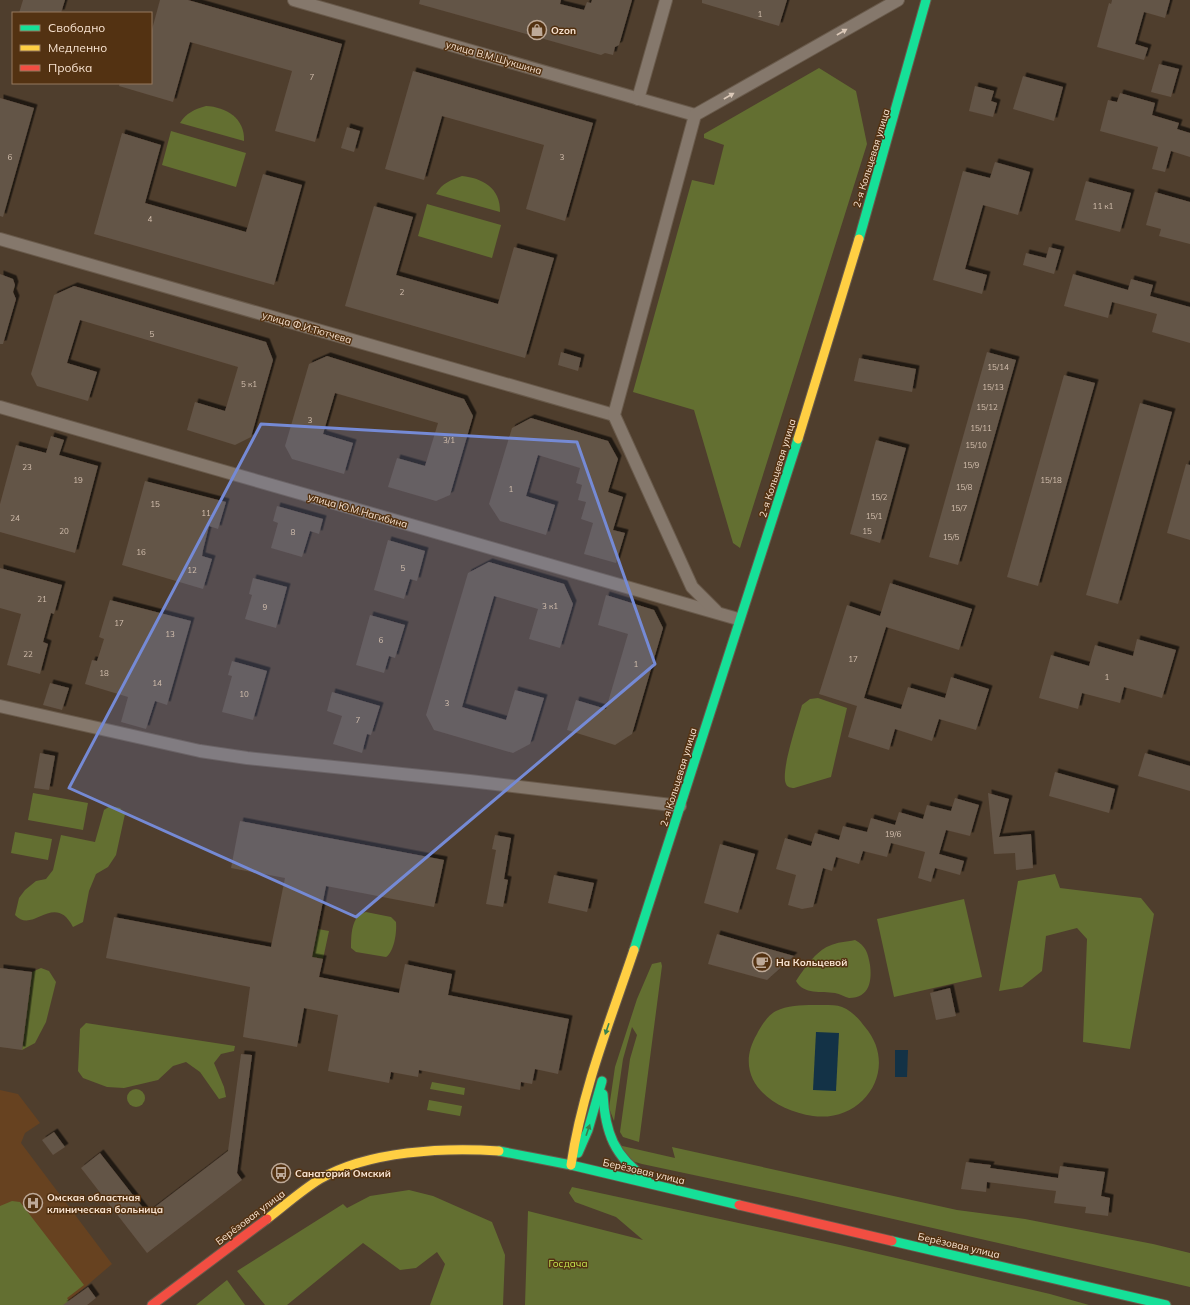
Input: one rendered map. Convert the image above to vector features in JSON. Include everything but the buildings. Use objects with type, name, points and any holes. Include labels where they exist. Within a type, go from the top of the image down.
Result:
[{"type":"main road","name":"2-я Кольцевая улица","points":[[571,1165],[576,1127],[639,940],[738,619],[776,508],[896,115],[926,0]]},
{"type":"main road","name":"2-я Кольцевая улица","points":[[615,1035],[639,940]]},
{"type":"main road","points":[[571,1165],[588,1130],[604,1075],[604,1112],[608,1136],[615,1150],[627,1165],[656,1185]]},
{"type":"main road","name":"Берёзовая улица","points":[[152,1305],[303,1190],[320,1179],[347,1166],[381,1157],[446,1150],[498,1151],[571,1165],[1166,1305]]},
{"type":"street","name":"улица В.М.Шукшина","points":[[294,0],[695,115]]},
{"type":"street","points":[[638,99],[666,0]]},
{"type":"street","points":[[716,612],[692,586],[614,415],[695,115],[898,0]]},
{"type":"street","name":"улица Ф.И.Тютчева","points":[[0,239],[614,415]]},
{"type":"street","name":"улица Ю.М.Нагибина","points":[[0,407],[738,619]]},
{"type":"street","points":[[0,706],[200,751],[240,757],[470,781],[680,806]]},
{"type":"highlighted area","points":[[261,424],[577,442],[655,664],[356,917],[69,788]]},
{"type":"shaded area","name":"Омская областная клиническая больница","points":[[0,1090],[18,1094],[40,1123],[25,1133],[21,1143],[112,1264],[71,1299],[75,1305],[0,1305]]},
{"type":"green space","points":[[819,68],[856,91],[867,144],[740,548],[733,543],[694,410],[633,392],[692,180],[714,185],[724,145],[704,138],[704,134]]},
{"type":"green space","points":[[206,106],[227,111],[233,115],[241,126],[244,141],[180,123],[191,112]]},
{"type":"green space","points":[[171,131],[246,153],[236,187],[162,165]]},
{"type":"green space","points":[[462,176],[477,179],[489,186],[497,197],[500,212],[436,194],[444,185]]},
{"type":"green space","points":[[427,204],[501,225],[492,258],[418,236]]},
{"type":"green space","points":[[818,698],[847,708],[831,777],[790,788],[786,784],[785,769],[802,705],[810,699]]},
{"type":"green space","points":[[33,793],[88,803],[83,830],[28,820]]},
{"type":"green space","points":[[110,806],[120,808],[125,814],[116,855],[108,867],[96,874],[89,891],[83,922],[73,927],[66,917],[58,913],[51,913],[29,920],[22,920],[15,915],[19,898],[25,890],[36,881],[46,879],[53,870],[61,835],[95,842],[104,810]]},
{"type":"green space","points":[[15,832],[52,839],[48,860],[11,853]]},
{"type":"green space","points":[[1055,874],[1060,888],[1141,898],[1154,914],[1130,1049],[1083,1042],[1087,939],[1077,928],[1046,936],[1042,971],[1022,987],[999,991],[1018,881]]},
{"type":"green space","points":[[964,899],[982,977],[894,997],[877,919]]},
{"type":"green space","points":[[366,912],[391,917],[396,922],[394,941],[391,951],[386,957],[356,952],[351,948],[352,932],[357,917]]},
{"type":"green space","points":[[318,929],[329,931],[323,959],[312,957]]},
{"type":"green space","points":[[855,940],[866,950],[870,965],[870,982],[865,992],[861,995],[849,998],[835,993],[813,992],[799,985],[796,981],[811,961],[824,948]]},
{"type":"green space","points":[[661,962],[662,966],[639,1142],[623,1137],[620,1132],[630,1059],[637,1035],[632,1027],[623,1059],[614,1121],[609,1108],[615,1067],[637,999],[652,964]]},
{"type":"green space","points":[[41,968],[49,971],[56,982],[46,1022],[35,1043],[22,1050],[32,972]]},
{"type":"green space","points":[[831,1005],[846,1009],[865,1027],[875,1043],[879,1059],[877,1075],[871,1090],[861,1102],[848,1111],[831,1116],[813,1116],[797,1113],[770,1099],[760,1089],[752,1078],[749,1065],[750,1050],[763,1024],[770,1015],[776,1011],[793,1006]]},
{"type":"green space","points":[[86,1023],[235,1046],[234,1051],[221,1054],[214,1063],[224,1087],[226,1097],[219,1099],[200,1072],[186,1062],[173,1066],[158,1080],[124,1088],[107,1087],[83,1078],[78,1071],[80,1029]]},
{"type":"green space","points":[[432,1082],[465,1088],[464,1095],[430,1089]]},
{"type":"green space","points":[[136,1089],[142,1092],[145,1098],[142,1104],[136,1107],[130,1104],[127,1098],[130,1092]]},
{"type":"green space","points":[[429,1100],[462,1106],[460,1116],[427,1110]]},
{"type":"green space","points":[[618,1145],[675,1158],[672,1147],[957,1210],[1025,1219],[1153,1244],[1190,1253],[1190,1287],[797,1197],[642,1164],[632,1161]]},
{"type":"green space","name":"Госдача","points":[[572,1187],[840,1245],[1050,1294],[1089,1305],[525,1305],[528,1211],[643,1240],[616,1217],[575,1202],[569,1193]]},
{"type":"green space","points":[[409,1190],[433,1196],[492,1222],[505,1255],[503,1305],[430,1305],[445,1264],[437,1252],[416,1268],[400,1270],[363,1243],[287,1305],[265,1305],[237,1271],[343,1204],[347,1208],[370,1196]]},
{"type":"green space","points":[[12,1201],[20,1202],[84,1285],[67,1298],[72,1305],[0,1305],[0,1206]]},
{"type":"green space","points":[[227,1280],[245,1305],[196,1305]]},
{"type":"water","points":[[816,1032],[839,1033],[836,1091],[813,1090]]},
{"type":"water","points":[[895,1050],[908,1050],[907,1077],[895,1077]]},
{"type":"traffic: fast","points":[[859,239],[926,0]]},
{"type":"traffic: fast","points":[[634,950],[798,439]]},
{"type":"traffic: fast","points":[[578,1153],[588,1130],[602,1081]]},
{"type":"traffic: fast","points":[[603,1094],[606,1120],[613,1142],[626,1162],[647,1179]]},
{"type":"traffic: fast","points":[[499,1151],[571,1165],[739,1205]]},
{"type":"traffic: fast","points":[[892,1241],[1166,1305]]},
{"type":"traffic: slow","points":[[798,439],[859,239]]},
{"type":"traffic: slow","points":[[571,1165],[589,1083],[634,950]]},
{"type":"traffic: slow","points":[[267,1219],[320,1179],[361,1162],[407,1153],[431,1151],[499,1151]]},
{"type":"traffic: jam","points":[[739,1205],[892,1241]]},
{"type":"traffic: jam","points":[[152,1305],[267,1219]]},
{"type":"place","name":"Ozon","points":[[537,30]]},
{"type":"place","name":"На Кольцевой","points":[[762,962]]},
{"type":"place","name":"Санаторий Омский","points":[[281,1173]]},
{"type":"place","name":"Омская областная клиническая больница","points":[[33,1203]]}]
